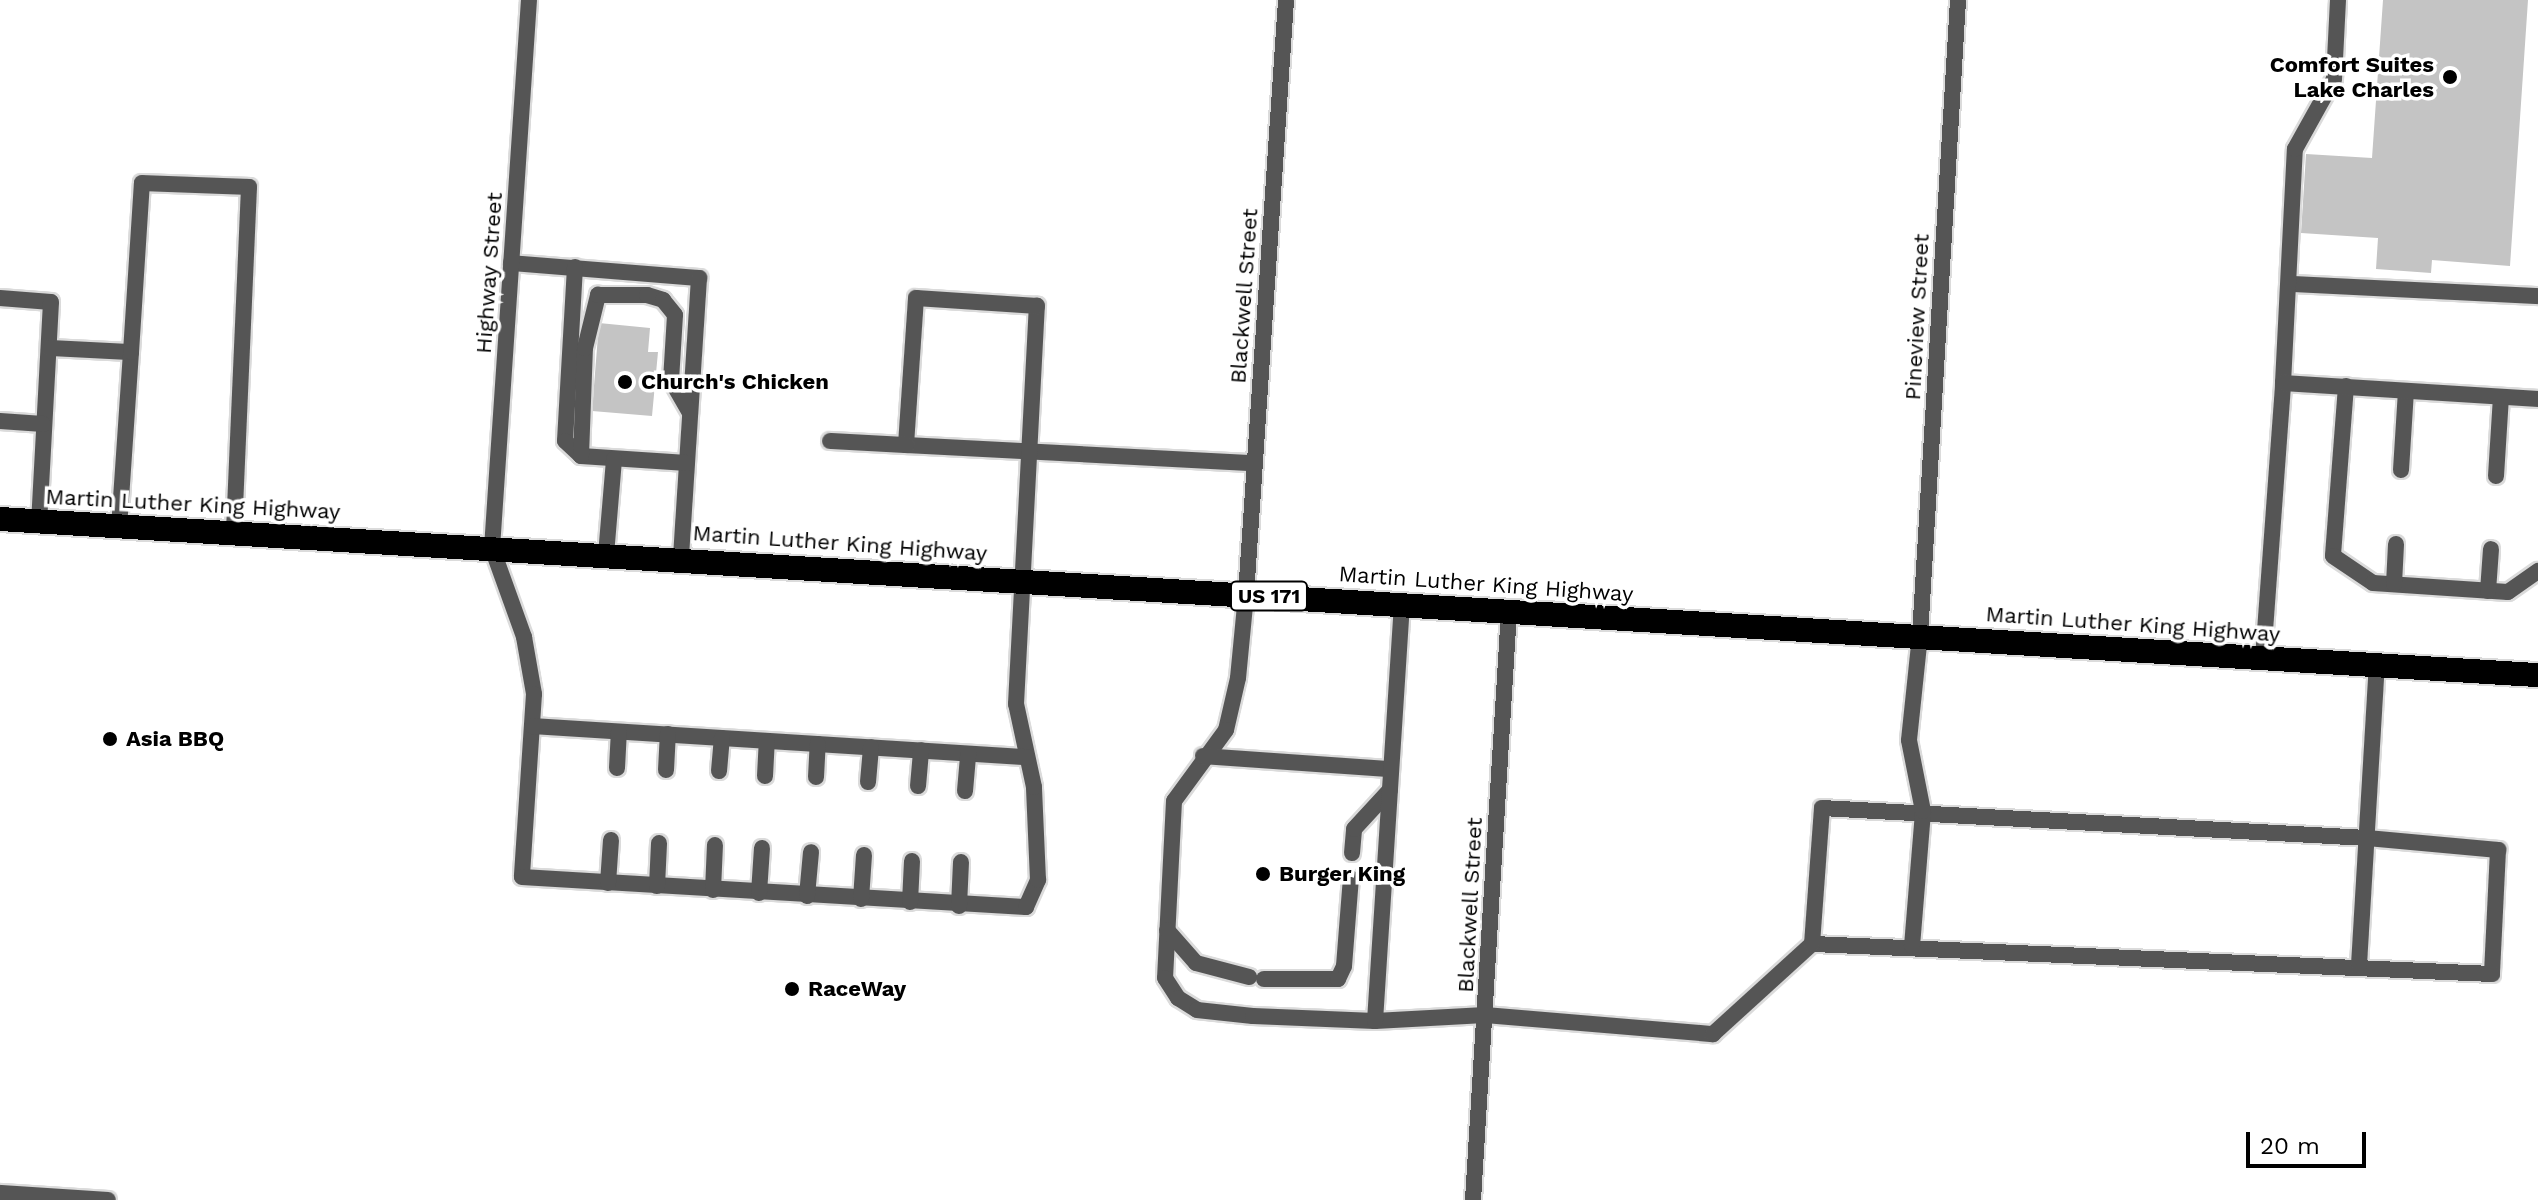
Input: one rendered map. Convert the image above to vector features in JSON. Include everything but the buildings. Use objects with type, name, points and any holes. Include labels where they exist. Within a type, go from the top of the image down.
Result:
[{"type":"highway","name":"Martin Luther King Highway","points":[[0,519],[2538,675]]},
{"type":"street","name":"Highway Street","points":[[492,548],[529,0]]},
{"type":"street","name":"Blackwell Street","points":[[1286,0],[1238,678],[1226,730],[1203,756],[1174,801],[1165,978],[1178,998],[1197,1010],[1375,1021],[1485,1015],[1713,1034],[1812,944]]},
{"type":"street","name":"Pineview Street","points":[[1912,946],[1923,811],[1909,740],[1920,636],[1958,0]]},
{"type":"street","points":[[2263,658],[2291,284],[2295,149],[2334,79],[2338,0]]},
{"type":"street","points":[[119,526],[142,183],[249,187],[234,533]]},
{"type":"street","points":[[511,263],[699,278],[681,560]]},
{"type":"street","points":[[575,267],[563,423],[565,441],[581,456],[687,463]]},
{"type":"street","points":[[2291,284],[2538,296]]},
{"type":"street","points":[[581,456],[585,348],[598,295],[647,295],[663,300],[675,315],[671,380],[691,415]]},
{"type":"street","points":[[0,298],[51,302],[39,521]]},
{"type":"street","points":[[492,548],[524,637],[534,694],[522,877],[959,906],[1026,907],[1038,880],[1034,787],[1016,704],[1037,306],[916,298],[906,445]]},
{"type":"street","points":[[49,348],[131,352]]},
{"type":"street","points":[[2283,383],[2538,399]]},
{"type":"street","points":[[2346,386],[2333,556],[2373,583],[2508,592],[2538,571]]},
{"type":"street","points":[[2401,470],[2406,391]]},
{"type":"street","points":[[2496,476],[2501,397]]},
{"type":"street","points":[[0,421],[43,424]]},
{"type":"street","points":[[830,441],[1254,463]]},
{"type":"street","points":[[606,555],[614,459]]},
{"type":"street","points":[[2394,584],[2396,544]]},
{"type":"street","points":[[2488,591],[2491,549]]},
{"type":"street","points":[[1375,1021],[1402,605]]},
{"type":"street","name":"Blackwell Street","points":[[1473,1200],[1509,612]]},
{"type":"street","points":[[2359,965],[2377,665]]},
{"type":"street","points":[[532,726],[1027,757]]},
{"type":"street","points":[[617,768],[619,732]]},
{"type":"street","points":[[666,770],[668,734]]},
{"type":"street","points":[[719,771],[722,738]]},
{"type":"street","points":[[765,776],[767,741]]},
{"type":"street","points":[[816,777],[818,744]]},
{"type":"street","points":[[868,782],[871,747]]},
{"type":"street","points":[[918,786],[921,750]]},
{"type":"street","points":[[965,791],[968,754]]},
{"type":"street","points":[[1203,756],[1391,769]]},
{"type":"street","points":[[1352,853],[1354,829],[1390,790]]},
{"type":"street","points":[[1822,808],[1923,811],[2367,838],[2498,850],[2492,974],[2359,965],[1812,944],[1822,808]]},
{"type":"street","points":[[608,883],[611,840]]},
{"type":"street","points":[[657,886],[659,843]]},
{"type":"street","points":[[713,890],[715,845]]},
{"type":"street","points":[[759,893],[762,848]]},
{"type":"street","points":[[807,896],[811,852]]},
{"type":"street","points":[[861,899],[864,855]]},
{"type":"street","points":[[910,902],[912,861]]},
{"type":"street","points":[[959,906],[961,862]]},
{"type":"street","points":[[1167,930],[1196,963],[1257,978],[1338,979],[1344,966],[1351,878]]},
{"type":"street","points":[[0,1193],[108,1200]]},
{"type":"place","name":"Comfort Suites Lake Charles","points":[[2450,77]]},
{"type":"place","name":"Church's Chicken","points":[[625,382]]},
{"type":"place","name":"Asia BBQ","points":[[110,739]]},
{"type":"place","name":"Burger King","points":[[1263,874]]},
{"type":"place","name":"RaceWay","points":[[792,989]]}]
